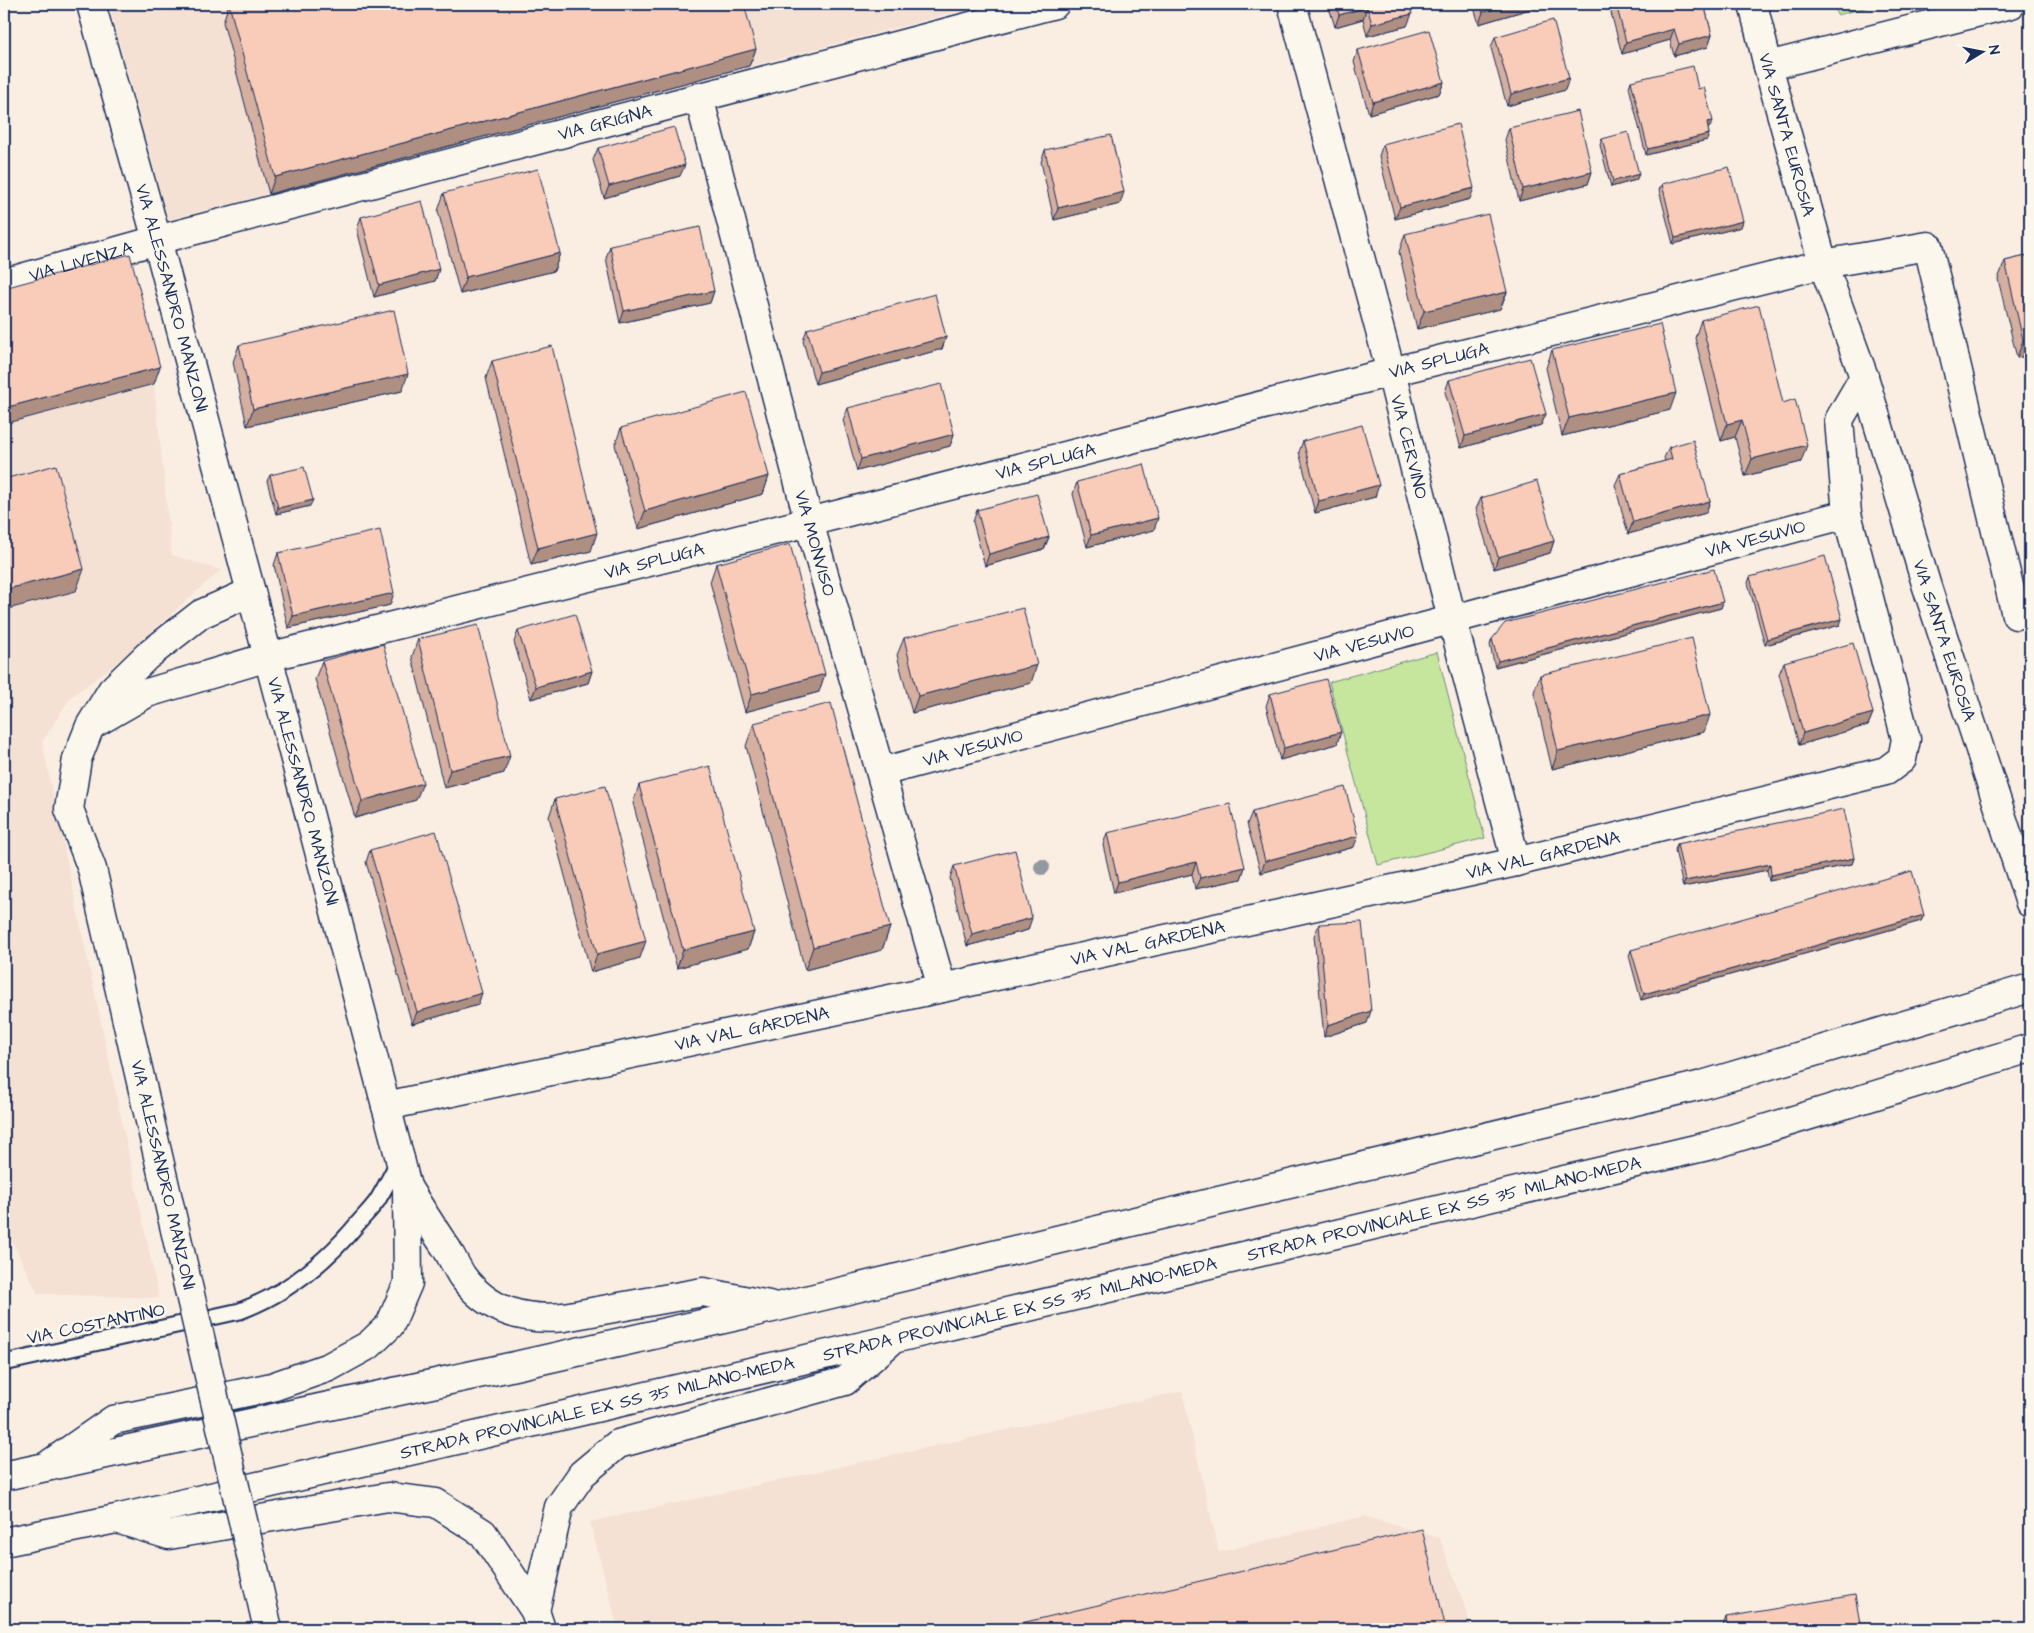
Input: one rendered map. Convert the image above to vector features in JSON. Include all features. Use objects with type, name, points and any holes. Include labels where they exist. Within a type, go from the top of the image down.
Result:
[{"type":"main road","name":"VIA ALESSANDRO MANZONI","points":[[91,4],[157,240],[407,1187]]},
{"type":"main road","name":"VIA GRIGNA","points":[[157,240],[1054,4]]},
{"type":"main road","name":"VIA CERVINO","points":[[1292,4],[1391,372],[1452,619],[1516,862]]},
{"type":"main road","name":"VIA SANTA EUROSIA","points":[[1753,4],[1768,66],[1823,264],[1864,377],[1927,587],[2028,898]]},
{"type":"main road","points":[[1768,66],[2011,4]]},
{"type":"main road","name":"VIA MONVISO","points":[[699,97],[809,522],[942,988]]},
{"type":"main road","name":"VIA LIVENZA","points":[[4,283],[157,240]]},
{"type":"main road","points":[[1823,264],[1928,246],[2016,615]]},
{"type":"main road","name":"VIA SPLUGA","points":[[268,657],[809,522],[1391,372],[1823,264]]},
{"type":"main road","points":[[1847,514],[1839,420],[1864,377]]},
{"type":"main road","name":"VIA VESUVIO","points":[[881,772],[1847,514]]},
{"type":"main road","name":"VIA VAL GARDENA","points":[[386,1106],[942,988],[1516,862],[1886,771],[1902,759],[1906,739],[1847,514]]},
{"type":"main road","name":"VIA ALESSANDRO MANZONI","points":[[251,592],[201,614],[147,656],[112,690],[90,726],[76,759],[68,809],[92,868],[268,1629]]},
{"type":"main road","name":"VIA ALESSANDRO MANZONI","points":[[90,726],[147,693],[268,657]]},
{"type":"main road","points":[[4,1476],[492,1372],[777,1307],[1702,1085],[2030,988]]},
{"type":"main road","name":"STRADA PROVINCIALE EX SS 35 MILANO-MEDA","points":[[4,1542],[116,1519],[893,1339],[1712,1145],[2030,1048]]},
{"type":"main road","points":[[407,1187],[462,1276],[474,1290],[505,1311],[524,1317],[544,1319],[703,1292],[777,1307]]},
{"type":"main road","points":[[42,1469],[113,1420],[272,1387],[330,1367],[369,1345],[390,1325],[408,1283],[407,1187]]},
{"type":"main road","points":[[538,1620],[559,1507],[582,1474],[618,1444],[845,1381],[893,1339]]},
{"type":"main road","points":[[116,1519],[169,1535],[388,1497],[436,1503],[483,1533],[538,1620]]},
{"type":"lane","name":"VIA COSTANTINO","points":[[4,1363],[240,1311],[262,1303],[316,1267],[346,1238],[376,1202],[400,1159]]},
{"type":"shaded area","points":[[109,4],[986,4],[168,220]]},
{"type":"shaded area","points":[[124,272],[154,384],[172,555],[221,570],[113,666],[71,697],[42,742],[159,1298],[38,1294],[6,1229],[4,1230],[4,304]]},
{"type":"shaded area","points":[[1182,1391],[1219,1552],[1364,1516],[1440,1538],[1468,1616],[1470,1629],[618,1629],[590,1522]]},
{"type":"green space","points":[[1834,4],[1880,4],[1837,15]]},
{"type":"green space","points":[[1437,652],[1485,838],[1378,865],[1329,682]]},
{"type":"building","points":[[229,4],[744,4],[756,49],[275,177]]},
{"type":"building","points":[[1336,4],[1409,4],[1412,14],[1372,24],[1367,7],[1339,15]]},
{"type":"building","points":[[1480,4],[1512,4],[1483,12]]},
{"type":"building","points":[[1616,4],[1704,4],[1712,35],[1679,44],[1674,29],[1626,42]]},
{"type":"building","points":[[1553,20],[1569,78],[1511,94],[1495,37]]},
{"type":"building","points":[[1429,30],[1444,82],[1373,102],[1358,50]]},
{"type":"building","points":[[1693,66],[1698,89],[1704,87],[1713,121],[1707,122],[1709,134],[1648,149],[1631,81]]},
{"type":"building","points":[[1578,111],[1592,172],[1523,189],[1509,128]]},
{"type":"building","points":[[1458,124],[1474,188],[1400,207],[1383,144]]},
{"type":"building","points":[[674,127],[685,165],[609,186],[598,148]]},
{"type":"building","points":[[1628,132],[1639,174],[1613,181],[1602,139]]},
{"type":"building","points":[[1111,135],[1124,192],[1058,208],[1045,150]]},
{"type":"building","points":[[1729,167],[1743,221],[1675,238],[1662,184]]},
{"type":"building","points":[[538,169],[560,253],[466,277],[444,193]]},
{"type":"building","points":[[422,201],[439,269],[379,285],[361,217]]},
{"type":"building","points":[[1488,214],[1507,292],[1424,311],[1405,234]]},
{"type":"building","points":[[700,227],[714,291],[624,311],[610,246]]},
{"type":"building","points":[[130,254],[160,367],[4,408],[4,288]]},
{"type":"building","points":[[2030,255],[2030,339],[2023,340],[2005,261]]},
{"type":"building","points":[[935,294],[946,337],[819,372],[807,329]]},
{"type":"building","points":[[1759,305],[1783,403],[1795,399],[1807,445],[1752,459],[1742,420],[1727,424],[1701,320]]},
{"type":"building","points":[[394,310],[408,374],[253,409],[239,345]]},
{"type":"building","points":[[1660,324],[1676,393],[1569,418],[1552,350]]},
{"type":"building","points":[[552,346],[597,533],[538,548],[492,361]]},
{"type":"building","points":[[1530,358],[1546,414],[1465,436],[1449,380]]},
{"type":"building","points":[[941,384],[954,434],[861,459],[848,408]]},
{"type":"building","points":[[746,392],[769,476],[645,511],[621,428]]},
{"type":"building","points":[[1362,425],[1379,485],[1319,501],[1303,441]]},
{"type":"building","points":[[1693,440],[1710,501],[1633,522],[1620,474],[1672,459],[1669,447]]},
{"type":"building","points":[[1144,464],[1158,518],[1091,535],[1077,482]]},
{"type":"building","points":[[56,465],[84,569],[4,590],[4,479]]},
{"type":"building","points":[[304,467],[313,500],[278,508],[270,475]]},
{"type":"building","points":[[1537,481],[1554,541],[1498,557],[1481,498]]},
{"type":"building","points":[[1037,494],[1049,537],[989,554],[977,510]]},
{"type":"building","points":[[380,530],[394,593],[293,616],[278,553]]},
{"type":"building","points":[[790,544],[825,674],[752,694],[716,564]]},
{"type":"building","points":[[1825,556],[1842,619],[1767,639],[1750,577]]},
{"type":"building","points":[[1714,569],[1723,602],[1498,661],[1492,639],[1505,623]]},
{"type":"building","points":[[1023,608],[1037,665],[918,696],[904,638]]},
{"type":"building","points":[[575,614],[592,671],[536,687],[518,631]]},
{"type":"building","points":[[478,625],[510,756],[450,770],[418,639]]},
{"type":"building","points":[[1692,638],[1710,715],[1558,751],[1540,675]]},
{"type":"building","points":[[1853,643],[1873,713],[1803,733],[1784,662]]},
{"type":"building","points":[[383,644],[423,783],[362,801],[322,661]]},
{"type":"building","points":[[1326,679],[1341,732],[1284,748],[1270,694]]},
{"type":"building","points":[[831,703],[890,927],[813,947],[754,723]]},
{"type":"building","points":[[710,766],[754,932],[683,950],[639,785]]},
{"type":"building","points":[[605,786],[646,941],[597,954],[555,799]]},
{"type":"building","points":[[1345,787],[1358,836],[1265,861],[1252,812]]},
{"type":"building","points":[[1230,804],[1245,867],[1200,878],[1196,862],[1118,882],[1107,833]]},
{"type":"building","points":[[1844,809],[1854,858],[1771,875],[1770,864],[1685,881],[1677,844]]},
{"type":"building","points":[[436,831],[482,993],[417,1012],[370,850]]},
{"type":"building","points":[[1015,850],[1032,918],[972,934],[954,866]]},
{"type":"building","points":[[1912,871],[1924,915],[1644,994],[1631,950]]},
{"type":"building","points":[[1362,922],[1371,1011],[1328,1025],[1319,924]]},
{"type":"building","points":[[1422,1529],[1446,1629],[996,1629]]},
{"type":"building","points":[[1855,1595],[1861,1629],[1728,1629],[1726,1617]]}]
